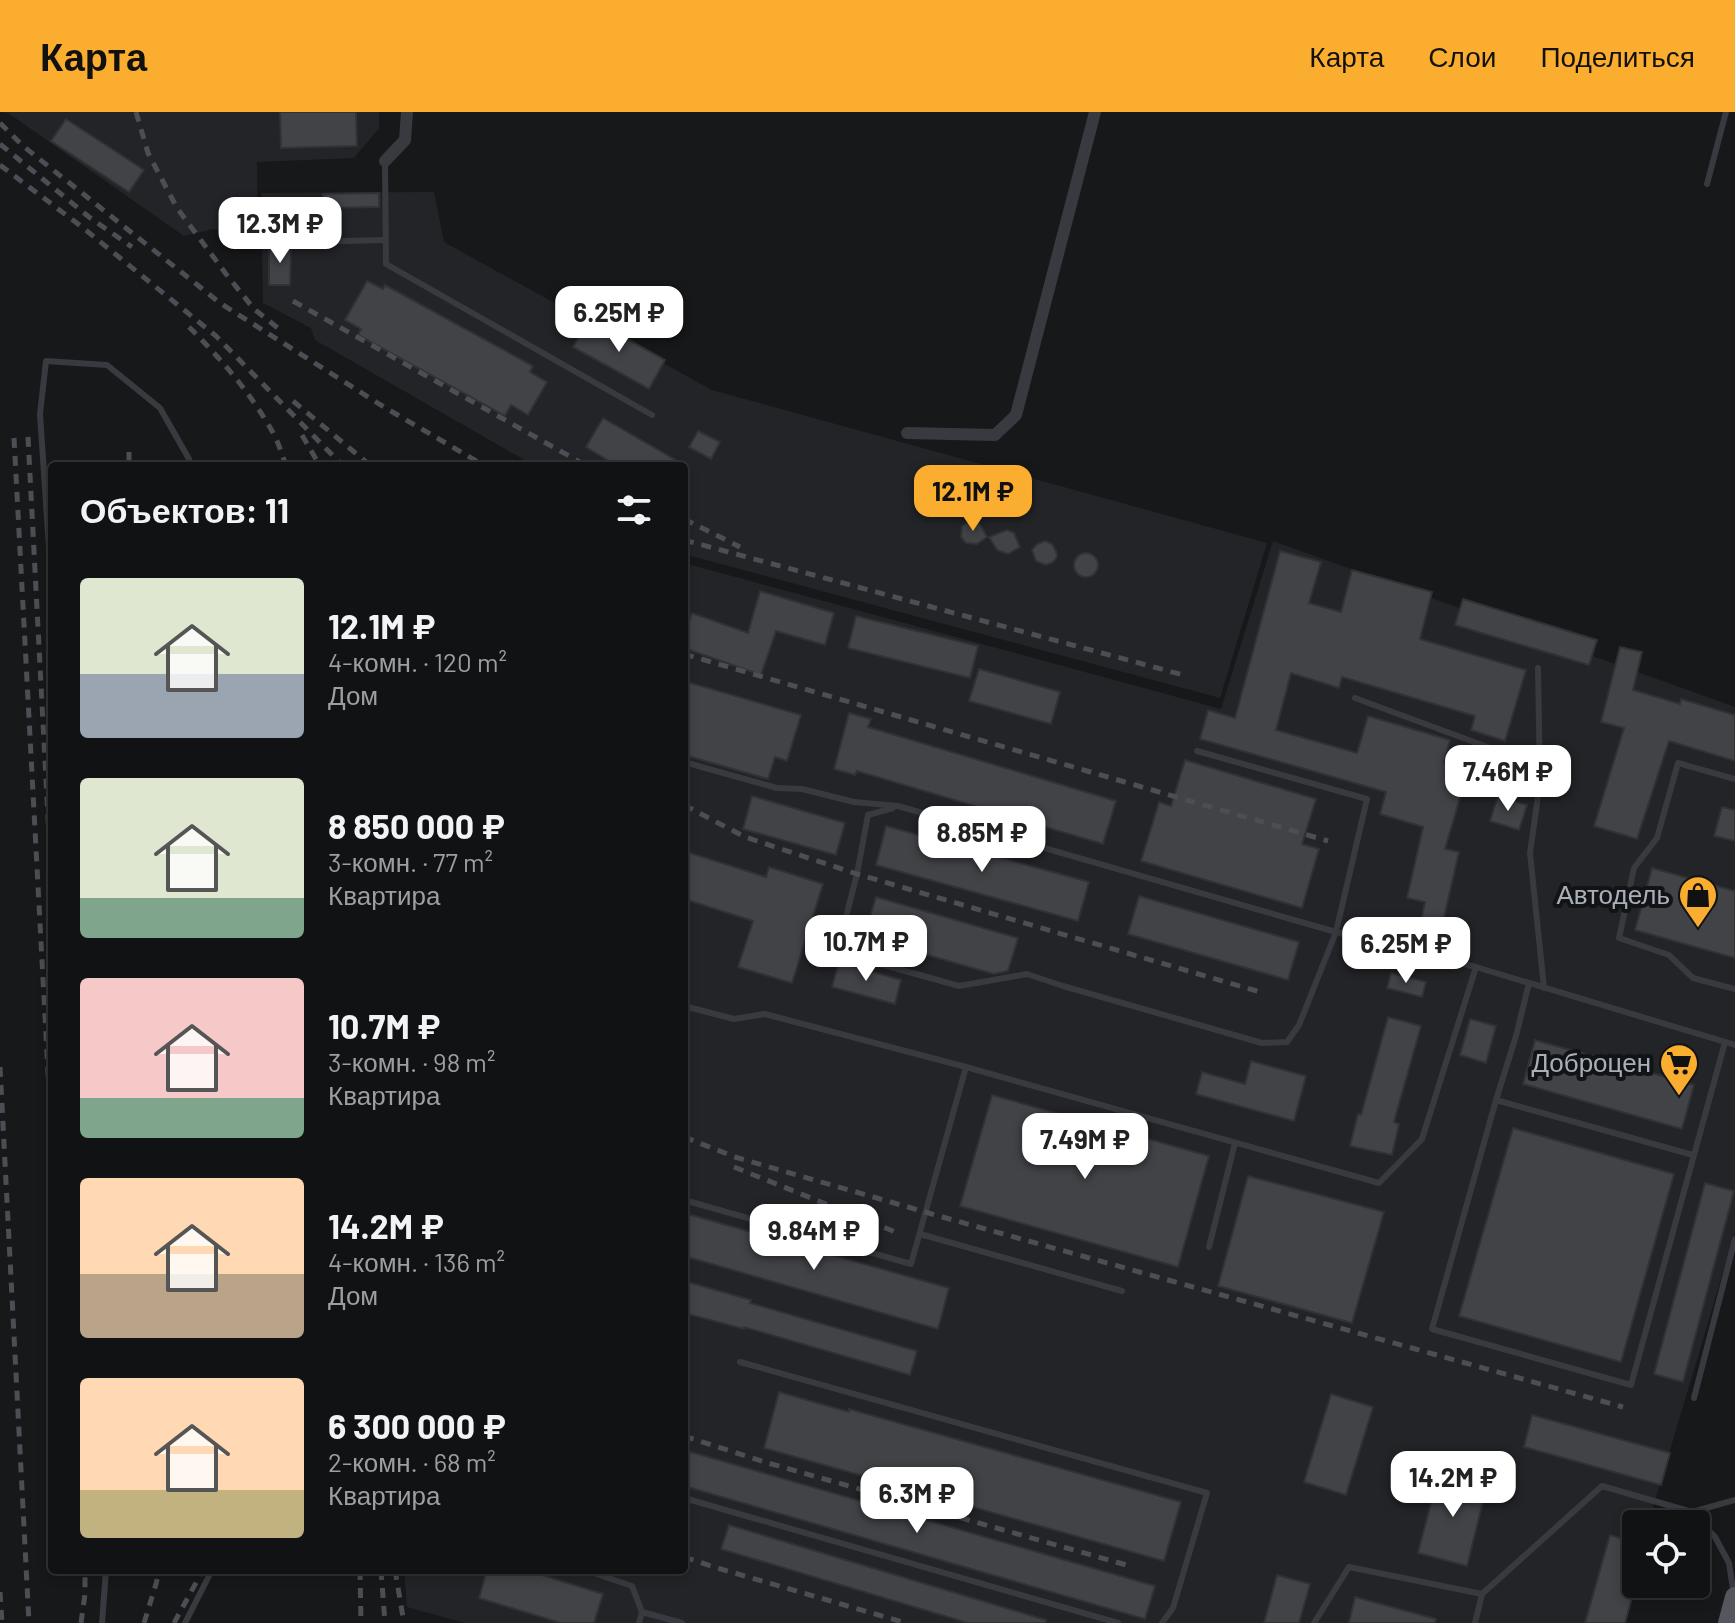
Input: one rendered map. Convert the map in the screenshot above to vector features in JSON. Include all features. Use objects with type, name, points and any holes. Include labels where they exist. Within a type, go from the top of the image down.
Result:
[{"type":"main road","points":[[1728,1623],[1735,1597]]},
{"type":"street","points":[[385,161],[405,140],[407,112]]},
{"type":"street","points":[[907,433],[995,435],[1016,415],[1095,112]]},
{"type":"lane","points":[[1707,184],[1726,112]]},
{"type":"lane","points":[[385,161],[386,264],[652,415]]},
{"type":"lane","points":[[304,242],[385,240]]},
{"type":"lane","points":[[48,533],[40,414],[46,361],[107,365],[160,408],[189,462]]},
{"type":"lane","points":[[1538,668],[1540,782],[1530,853],[1544,988]]},
{"type":"lane","points":[[1355,698],[1501,752],[1540,782]]},
{"type":"lane","points":[[898,806],[868,815],[837,952],[959,986],[1027,974],[1262,1043],[1287,1042],[1299,1025],[1336,932],[1367,799],[1197,751]]},
{"type":"lane","points":[[688,763],[777,788],[802,789],[854,802],[898,806],[1336,932],[1476,967],[1735,1045]]},
{"type":"lane","points":[[1735,779],[1678,763],[1657,838],[1634,868],[1619,938],[1669,955],[1693,978],[1735,989]]},
{"type":"lane","points":[[688,1007],[734,1019],[765,1014],[1379,1183],[1422,1139],[1476,967]]},
{"type":"lane","points":[[1529,983],[1432,1329],[1631,1385],[1725,1042]]},
{"type":"lane","points":[[688,1201],[911,1264],[966,1067]]},
{"type":"lane","points":[[1496,1100],[1693,1155]]},
{"type":"lane","points":[[1209,1247],[1235,1143]]},
{"type":"lane","points":[[920,1234],[1122,1291]]},
{"type":"lane","points":[[1694,1398],[1735,1239]]},
{"type":"lane","points":[[740,1362],[1207,1493],[1173,1608],[1162,1623]]},
{"type":"lane","points":[[1475,1623],[1482,1594],[1602,1486],[1685,1510]]},
{"type":"lane","points":[[688,1499],[1118,1623]]},
{"type":"lane","points":[[1699,1510],[1735,1500]]},
{"type":"lane","points":[[1710,1532],[1729,1563],[1735,1597]]},
{"type":"lane","points":[[1314,1623],[1349,1567],[1482,1594]]},
{"type":"lane","points":[[102,1623],[106,1574]]},
{"type":"lane","points":[[185,1623],[210,1574]]},
{"type":"lane","points":[[597,1574],[632,1586],[642,1612],[639,1623]]},
{"type":"lane","points":[[642,1612],[682,1623]]},
{"type":"shaded area","points":[[0,112],[379,112],[379,128],[354,158],[257,162],[258,239],[213,229],[184,236],[8,113]]},
{"type":"shaded area","points":[[434,192],[444,242],[712,390],[1267,543],[1220,698],[688,555],[688,462],[528,462],[315,340],[311,328],[263,303],[261,193]]},
{"type":"shaded area","points":[[1273,541],[1735,707],[1735,1232],[1652,1510],[1622,1510],[1622,1598],[1626,1598],[1618,1623],[465,1623],[407,1607],[404,1574],[688,1574],[688,564],[1221,709]]},
{"type":"building","points":[[280,112],[356,112],[357,146],[281,148]]},
{"type":"building","points":[[66,119],[144,170],[129,192],[51,141]]},
{"type":"building","points":[[379,193],[379,207],[323,208],[323,194]]},
{"type":"building","points":[[271,199],[320,199],[320,221],[271,221]]},
{"type":"building","points":[[269,245],[291,245],[290,285],[269,285]]},
{"type":"building","points":[[367,281],[383,289],[385,285],[533,366],[530,372],[547,382],[528,415],[511,405],[505,416],[358,335],[361,329],[345,320]]},
{"type":"building","points":[[589,318],[665,360],[649,389],[573,347]]},
{"type":"building","points":[[603,418],[679,462],[610,462],[586,447]]},
{"type":"building","points":[[698,431],[720,442],[711,459],[689,447]]},
{"type":"building","points":[[969,521],[980,524],[987,537],[977,544],[966,543],[961,537],[962,526]]},
{"type":"building","points":[[1007,530],[1014,533],[1020,547],[1008,554],[997,550],[989,537]]},
{"type":"building","points":[[1045,541],[1052,544],[1057,557],[1046,565],[1036,561],[1032,550]]},
{"type":"building","points":[[1280,551],[1321,562],[1309,603],[1341,612],[1352,570],[1432,592],[1420,639],[1526,670],[1505,741],[1471,730],[1475,716],[1342,677],[1339,688],[1291,673],[1276,730],[1357,753],[1368,716],[1450,740],[1444,762],[1490,774],[1485,790],[1464,784],[1445,849],[1459,852],[1440,935],[1419,931],[1425,902],[1407,898],[1423,827],[1380,814],[1386,792],[1200,739],[1208,710],[1235,718]]},
{"type":"building","points":[[1086,553],[1097,560],[1098,565],[1091,576],[1086,577],[1075,570],[1074,565],[1081,554]]},
{"type":"building","points":[[760,591],[834,613],[825,645],[776,631],[761,675],[688,649],[688,624],[692,613],[748,633]]},
{"type":"building","points":[[1463,599],[1597,640],[1589,665],[1455,625]]},
{"type":"building","points":[[856,616],[978,646],[970,678],[848,648]]},
{"type":"building","points":[[1620,647],[1642,652],[1633,690],[1680,704],[1681,699],[1735,715],[1735,761],[1669,741],[1637,839],[1594,826],[1624,728],[1601,722]]},
{"type":"building","points":[[979,669],[1060,692],[1051,724],[969,701]]},
{"type":"building","points":[[688,682],[801,715],[787,761],[775,757],[768,779],[688,756]]},
{"type":"building","points":[[849,713],[871,719],[868,727],[1116,801],[1103,844],[857,771],[855,775],[834,769]]},
{"type":"building","points":[[1185,760],[1316,799],[1302,844],[1319,849],[1302,908],[1141,861],[1159,802],[1171,806]]},
{"type":"building","points":[[752,796],[845,823],[836,855],[743,829]]},
{"type":"building","points":[[1498,796],[1527,805],[1519,830],[1490,821]]},
{"type":"building","points":[[1722,807],[1735,810],[1735,841],[1714,836]]},
{"type":"building","points":[[886,826],[1089,882],[1078,921],[876,865]]},
{"type":"building","points":[[688,852],[766,877],[769,867],[823,884],[792,983],[738,967],[753,921],[688,900]]},
{"type":"building","points":[[1652,868],[1735,891],[1735,958],[1635,930]]},
{"type":"building","points":[[1139,896],[1299,942],[1288,980],[1128,934]]},
{"type":"building","points":[[876,897],[1018,938],[1008,971],[994,974],[864,937]]},
{"type":"building","points":[[839,962],[901,980],[895,1004],[832,987]]},
{"type":"building","points":[[1391,973],[1426,982],[1422,997],[1387,988]]},
{"type":"building","points":[[1388,1017],[1421,1026],[1394,1122],[1399,1124],[1392,1155],[1350,1146]]},
{"type":"building","points":[[1470,1019],[1496,1026],[1486,1063],[1460,1055]]},
{"type":"building","points":[[1535,1040],[1694,1085],[1682,1129],[1523,1084]]},
{"type":"building","points":[[1251,1061],[1306,1076],[1294,1121],[1196,1094],[1202,1072],[1245,1084]]},
{"type":"building","points":[[992,1095],[1209,1156],[1178,1267],[960,1206]]},
{"type":"building","points":[[1513,1128],[1674,1174],[1621,1362],[1459,1316]]},
{"type":"building","points":[[1248,1176],[1384,1212],[1352,1323],[1218,1286]]},
{"type":"building","points":[[1705,1183],[1734,1191],[1683,1382],[1654,1374]]},
{"type":"building","points":[[688,1214],[949,1288],[938,1329],[688,1257]]},
{"type":"building","points":[[688,1282],[917,1351],[910,1375],[688,1314]]},
{"type":"building","points":[[779,1392],[1181,1502],[1164,1561],[764,1448]]},
{"type":"building","points":[[1331,1394],[1373,1407],[1346,1495],[1304,1482]]},
{"type":"building","points":[[1532,1415],[1670,1453],[1661,1485],[1524,1447]]},
{"type":"building","points":[[688,1451],[1155,1586],[1145,1619],[688,1487]]},
{"type":"building","points":[[1439,1472],[1487,1485],[1467,1566],[1418,1553]]},
{"type":"building","points":[[729,1525],[1046,1620],[1045,1623],[968,1623],[721,1549]]},
{"type":"building","points":[[1610,1535],[1622,1539],[1622,1598],[1632,1598],[1625,1623],[1585,1623]]},
{"type":"building","points":[[486,1574],[539,1574],[603,1594],[594,1623],[561,1623],[479,1598]]},
{"type":"building","points":[[1277,1575],[1310,1584],[1299,1623],[1264,1623]]},
{"type":"building","points":[[1355,1597],[1436,1619],[1435,1623],[1349,1623]]},
{"type":"railway","points":[[136,112],[148,153],[177,208],[254,309],[279,329]]},
{"type":"railway","points":[[0,123],[23,146],[220,303],[384,407],[478,462]]},
{"type":"railway","points":[[0,144],[89,217],[132,247]]},
{"type":"railway","points":[[0,165],[216,336],[339,462]]},
{"type":"railway","points":[[293,301],[580,462]]},
{"type":"railway","points":[[189,327],[223,363],[254,403],[274,435],[285,462]]},
{"type":"railway","points":[[293,401],[366,462]]},
{"type":"railway","points":[[302,435],[318,462]]},
{"type":"railway","points":[[28,437],[48,818]]},
{"type":"railway","points":[[14,438],[48,1072]]},
{"type":"railway","points":[[129,452],[129,462]]},
{"type":"railway","points":[[688,521],[740,547]]},
{"type":"railway","points":[[688,541],[1187,676]]},
{"type":"railway","points":[[688,655],[1328,841]]},
{"type":"railway","points":[[688,807],[745,837],[857,874],[1260,992]]},
{"type":"railway","points":[[0,1067],[29,1623]]},
{"type":"railway","points":[[688,1139],[735,1157],[946,1218],[1623,1407]]},
{"type":"railway","points":[[734,1167],[898,1233]]},
{"type":"railway","points":[[688,1437],[1130,1566]]},
{"type":"railway","points":[[688,1558],[906,1623]]},
{"type":"railway","points":[[81,1623],[85,1574]]},
{"type":"railway","points":[[144,1623],[158,1574]]},
{"type":"railway","points":[[174,1623],[201,1574]]},
{"type":"railway","points":[[360,1574],[361,1623]]},
{"type":"railway","points":[[381,1574],[385,1623]]},
{"type":"railway","points":[[396,1574],[404,1623]]},
{"type":"railway","points":[[0,1592],[2,1623]]},
{"type":"place","name":"Автодель","points":[[1698,929]]},
{"type":"place","name":"Доброцен","points":[[1679,1097]]}]
